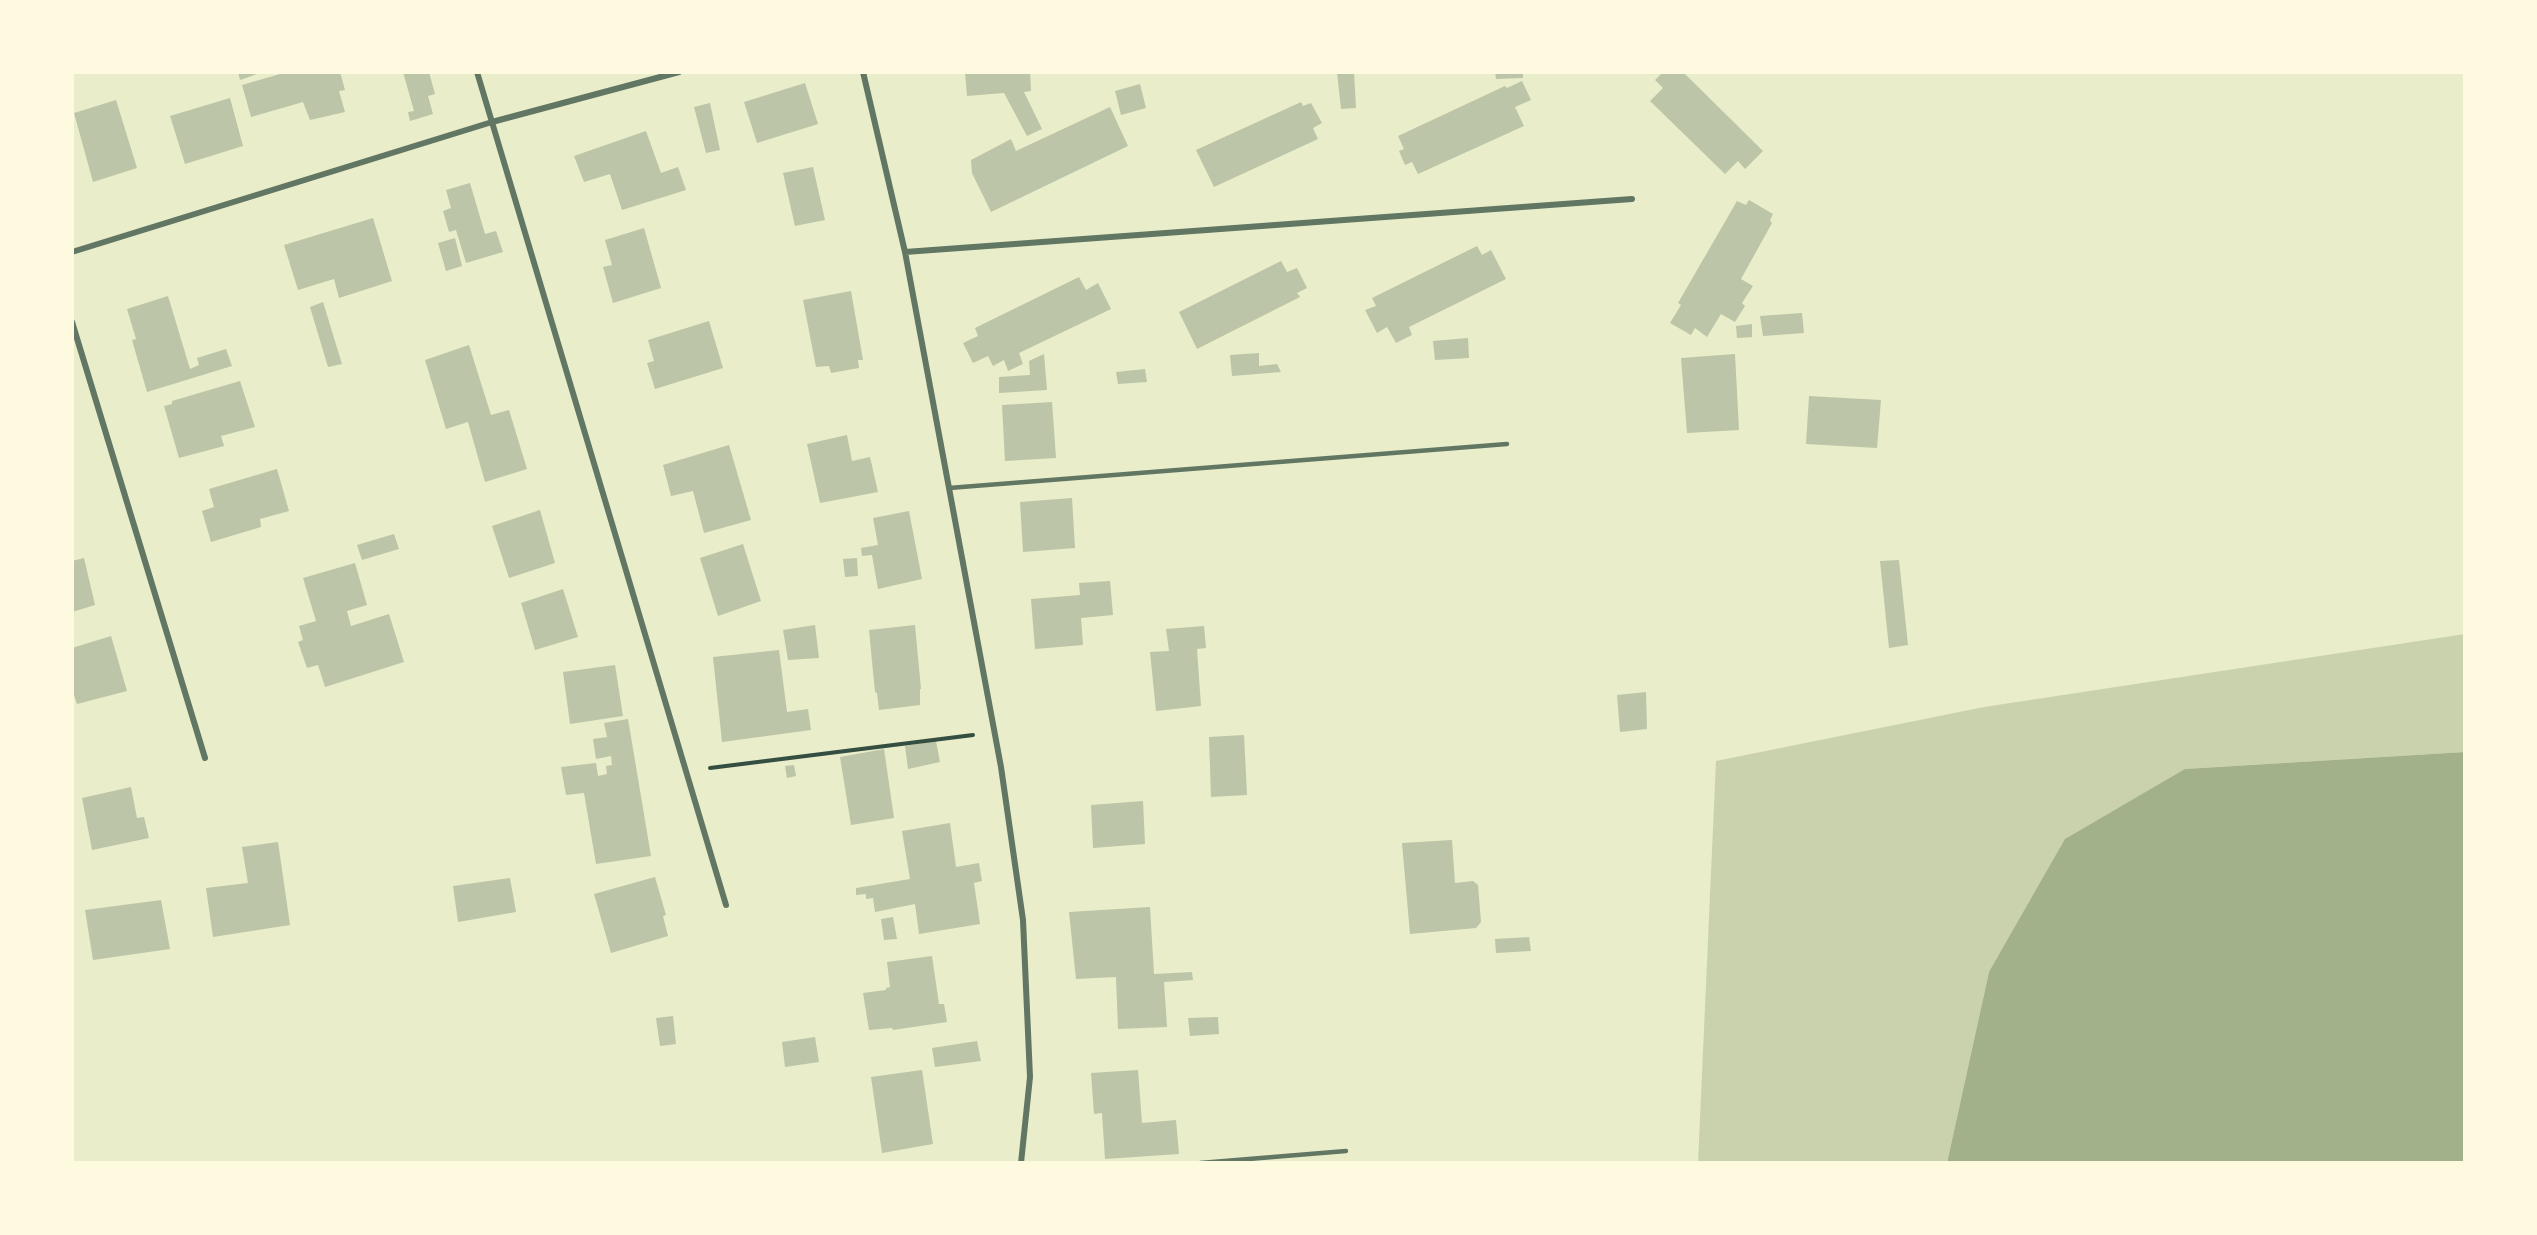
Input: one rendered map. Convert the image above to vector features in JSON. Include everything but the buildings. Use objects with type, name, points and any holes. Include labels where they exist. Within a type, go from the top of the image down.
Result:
[{"type":"street","points":[[477,72],[726,905]]},
{"type":"street","points":[[72,252],[492,123],[679,72]]},
{"type":"street","points":[[863,72],[905,252],[994,732],[1023,920],[1030,1077],[1021,1163]]},
{"type":"street","points":[[905,252],[1632,199]]},
{"type":"street","points":[[72,322],[205,758]]},
{"type":"lane","points":[[949,488],[1507,444]]},
{"type":"lane","points":[[1200,1163],[1346,1151]]},
{"type":"path","points":[[686,771],[994,732]]},
{"type":"shaded area","points":[[2465,634],[2465,752],[2185,769],[1989,972],[1947,1163],[1698,1163],[1716,761],[1984,707]]},
{"type":"shaded area","points":[[2465,752],[2465,1163],[1947,1163],[1989,972],[2065,839],[2185,769]]}]
